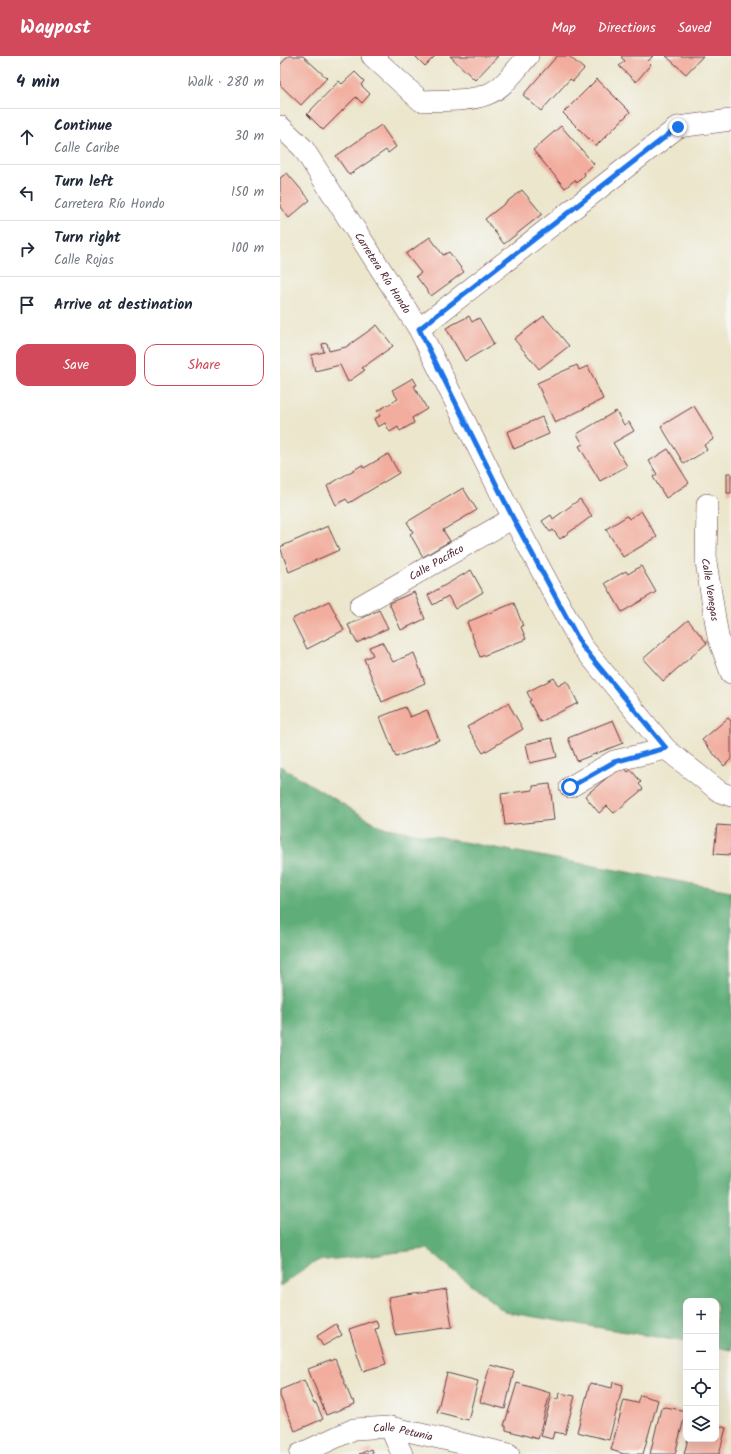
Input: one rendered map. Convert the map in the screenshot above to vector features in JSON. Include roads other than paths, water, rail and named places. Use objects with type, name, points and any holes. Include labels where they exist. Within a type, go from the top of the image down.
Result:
[{"type":"street","points":[[372,56],[421,102],[468,98],[488,94],[504,82],[528,56]]},
{"type":"street","points":[[419,329],[678,127],[731,120]]},
{"type":"street","name":"Carretera Río Hondo","points":[[280,126],[303,148],[419,329],[513,518],[582,646],[666,748],[720,792],[731,796]]},
{"type":"street","name":"Calle Venegas","points":[[707,504],[706,562],[718,637],[731,673]]},
{"type":"street","name":"Calle Pacífico","points":[[360,606],[513,518]]},
{"type":"street","points":[[570,787],[614,762],[666,748]]},
{"type":"street","points":[[390,1427],[402,1454]]},
{"type":"street","name":"Calle Petunia","points":[[300,1454],[354,1429],[390,1427],[509,1454]]}]
